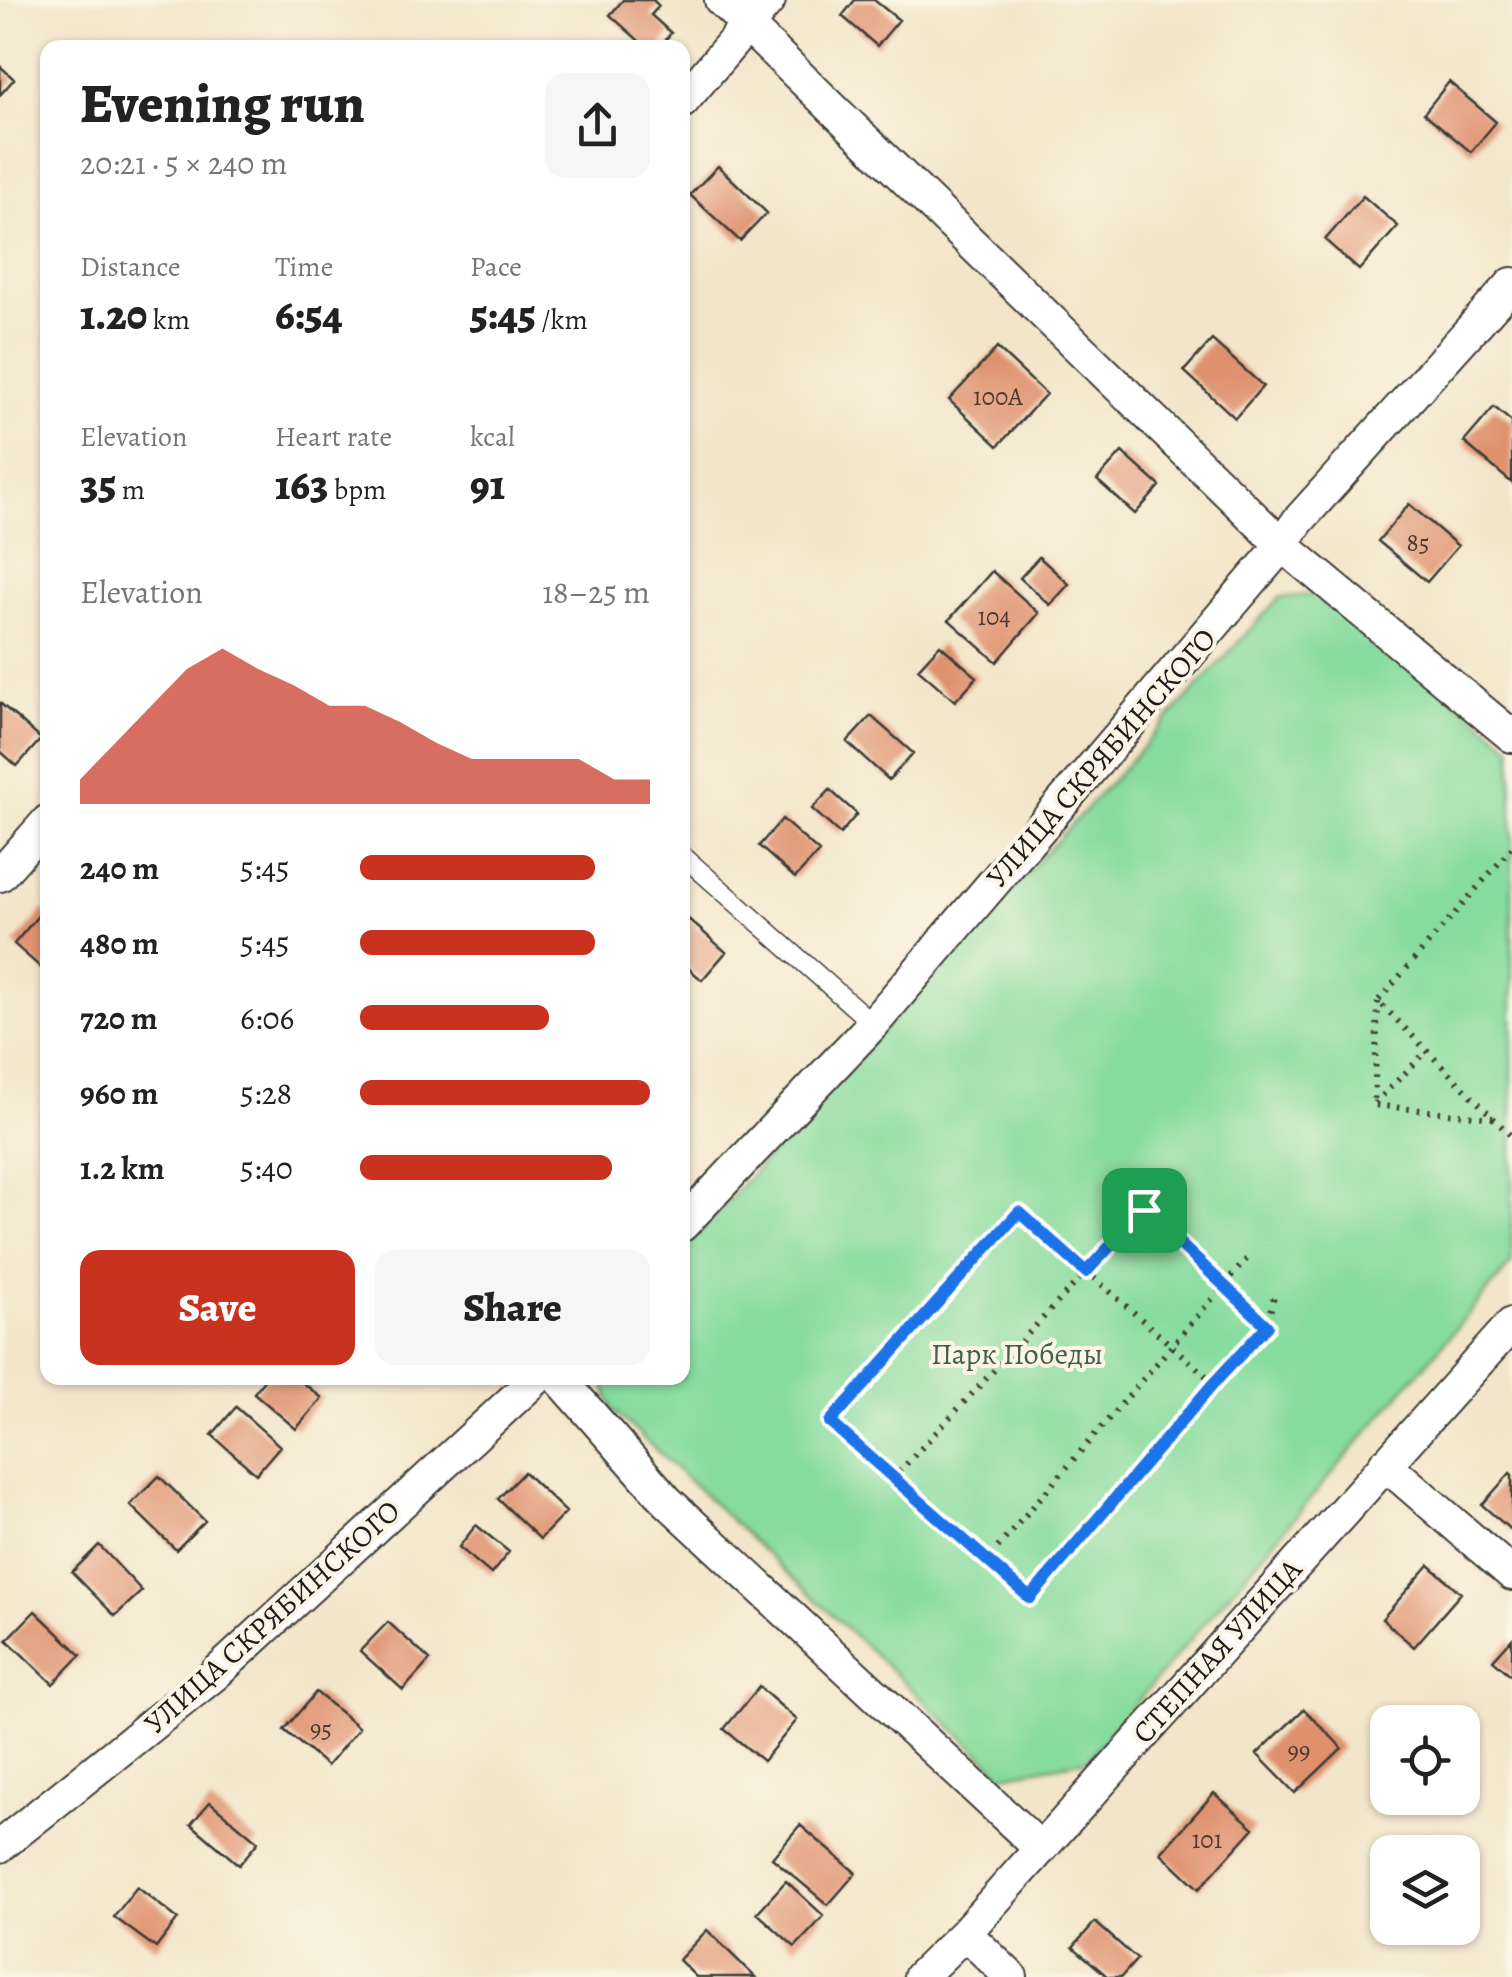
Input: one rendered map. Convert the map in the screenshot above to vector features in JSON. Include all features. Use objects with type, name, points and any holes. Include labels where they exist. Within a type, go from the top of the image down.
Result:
[{"type":"street","points":[[721,0],[759,12],[1282,545],[1512,736]]},
{"type":"street","points":[[690,93],[759,12]]},
{"type":"street","name":"УЛИЦА СКРЯБИНСКОГО","points":[[690,1217],[872,1024],[1282,545],[1298,521],[1512,284]]},
{"type":"street","points":[[0,875],[40,831]]},
{"type":"street","name":"СТЕПНАЯ УЛИЦА","points":[[920,1977],[965,1934],[1512,1324]]},
{"type":"street","name":"УЛИЦА СКРЯБИНСКОГО","points":[[0,1846],[214,1676],[528,1385]]},
{"type":"street","points":[[566,1385],[666,1502],[1040,1848]]},
{"type":"street","points":[[1385,1464],[1512,1574]]},
{"type":"street","points":[[965,1934],[1010,1977]]},
{"type":"lane","points":[[690,862],[872,1024]]},
{"type":"path","points":[[1374,1105],[1378,1001],[1512,848]]},
{"type":"path","points":[[1378,1001],[1512,1138]]},
{"type":"path","points":[[1374,1105],[1427,1051]]},
{"type":"path","points":[[1374,1105],[1493,1118]]},
{"type":"path","points":[[1115,1183],[1267,1326]]},
{"type":"path","points":[[986,1561],[897,1474],[1144,1210]]},
{"type":"path","points":[[1214,1383],[1019,1212],[830,1422],[1030,1598],[1267,1326],[1274,1296]]},
{"type":"path","points":[[986,1561],[1250,1254]]},
{"type":"green space","name":"Парк Победы","points":[[1329,593],[1512,747],[1512,1263],[1087,1760],[1003,1775],[612,1409],[605,1385],[690,1385],[690,1241],[1279,598]]},
{"type":"building","points":[[623,0],[653,0],[659,6],[651,15],[671,33],[665,40],[638,40],[610,15]]},
{"type":"building","points":[[855,0],[874,0],[899,20],[877,46],[842,16]]},
{"type":"building","points":[[0,66],[14,79],[0,95]]},
{"type":"building","points":[[1449,82],[1496,122],[1471,152],[1424,113]]},
{"type":"building","points":[[718,166],[767,213],[740,241],[690,195]]},
{"type":"building","points":[[1363,196],[1398,226],[1359,270],[1325,240]]},
{"type":"building","points":[[1212,340],[1263,386],[1235,418],[1184,371]]},
{"type":"building","points":[[997,348],[1046,394],[998,446],[949,400]]},
{"type":"building","points":[[1494,407],[1512,422],[1512,483],[1464,442]]},
{"type":"building","points":[[1122,452],[1160,486],[1135,514],[1097,480]]},
{"type":"building","points":[[1409,504],[1458,546],[1427,582],[1378,541]]},
{"type":"building","points":[[1039,557],[1069,584],[1050,605],[1020,578]]},
{"type":"building","points":[[992,571],[1039,613],[997,662],[949,620]]},
{"type":"building","points":[[940,645],[977,677],[955,701],[918,669]]},
{"type":"building","points":[[0,703],[40,740],[17,766],[0,751]]},
{"type":"building","points":[[871,716],[913,753],[889,780],[847,742]]},
{"type":"building","points":[[830,790],[857,814],[840,834],[812,809]]},
{"type":"building","points":[[782,819],[819,852],[795,878],[759,846]]},
{"type":"building","points":[[40,914],[40,967],[14,944]]},
{"type":"building","points":[[690,920],[726,952],[702,980],[690,970]]},
{"type":"building","points":[[260,1385],[306,1385],[322,1398],[296,1429],[254,1393]]},
{"type":"building","points":[[236,1407],[280,1446],[256,1474],[212,1435]]},
{"type":"building","points":[[524,1472],[566,1512],[540,1539],[498,1499]]},
{"type":"building","points":[[1512,1475],[1512,1531],[1482,1505]]},
{"type":"building","points":[[159,1476],[205,1521],[176,1550],[130,1505]]},
{"type":"building","points":[[476,1525],[509,1552],[491,1574],[459,1547]]},
{"type":"building","points":[[99,1545],[142,1591],[115,1616],[72,1572]]},
{"type":"building","points":[[1429,1565],[1461,1593],[1414,1647],[1382,1619]]},
{"type":"building","points":[[35,1611],[81,1655],[53,1684],[7,1640]]},
{"type":"building","points":[[388,1622],[430,1660],[403,1690],[360,1651]]},
{"type":"building","points":[[1512,1639],[1512,1676],[1493,1660]]},
{"type":"building","points":[[759,1687],[797,1720],[763,1761],[724,1729]]},
{"type":"building","points":[[316,1692],[359,1728],[327,1766],[284,1730]]},
{"type":"building","points":[[1304,1709],[1342,1748],[1295,1793],[1257,1754]]},
{"type":"building","points":[[1214,1793],[1254,1828],[1199,1889],[1161,1853]]},
{"type":"building","points":[[210,1802],[258,1842],[239,1865],[191,1824]]},
{"type":"building","points":[[800,1825],[856,1873],[828,1905],[772,1858]]},
{"type":"building","points":[[786,1881],[824,1916],[795,1947],[757,1913]]},
{"type":"building","points":[[137,1887],[178,1919],[156,1948],[114,1917]]},
{"type":"building","points":[[1095,1922],[1137,1959],[1121,1977],[1108,1977],[1073,1947]]},
{"type":"building","points":[[707,1930],[755,1977],[696,1977],[679,1960]]},
{"type":"route","points":[[1144,1210],[1267,1326],[1030,1598],[830,1422],[1019,1212],[1086,1272],[1144,1210]]}]
